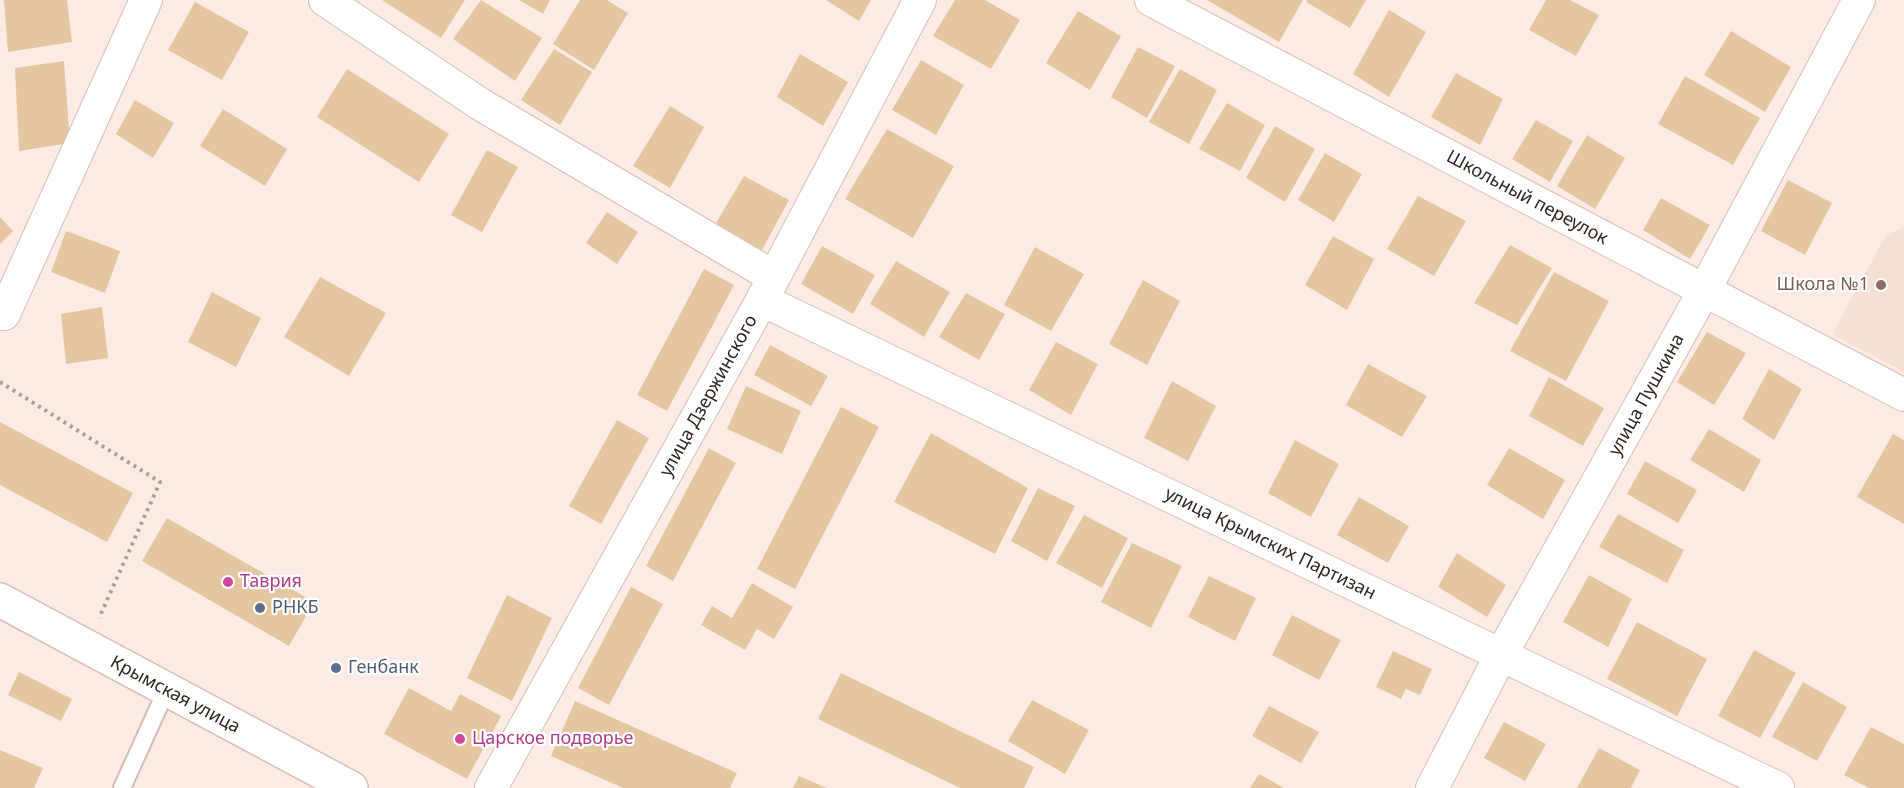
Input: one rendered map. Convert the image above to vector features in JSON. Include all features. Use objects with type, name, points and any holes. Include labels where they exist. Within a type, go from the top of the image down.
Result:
[{"type":"main road","name":"Крымская улица","points":[[0,600],[339,784]]},
{"type":"street","points":[[4,314],[146,0]]},
{"type":"street","name":"улица Крымских Партизан","points":[[325,0],[480,104],[768,289],[1501,655],[1778,788]]},
{"type":"street","name":"улица Дзержинского","points":[[491,788],[768,289],[920,0]]},
{"type":"street","name":"Школьный переулок","points":[[1151,0],[1904,395]]},
{"type":"street","name":"улица Пушкина","points":[[1432,788],[1501,655],[1704,291],[1859,0]]},
{"type":"lane","points":[[122,788],[165,691]]},
{"type":"path","points":[[0,382],[160,482],[86,647]]},
{"type":"shaded area","name":"Школа №1","points":[[1904,227],[1904,372],[1832,334],[1886,235]]},
{"type":"building","points":[[4,0],[67,0],[72,42],[8,52]]},
{"type":"building","points":[[382,0],[465,0],[441,38]]},
{"type":"building","points":[[481,0],[542,38],[515,81],[453,39]]},
{"type":"building","points":[[519,0],[550,0],[543,14]]},
{"type":"building","points":[[580,0],[607,0],[628,13],[594,70],[553,44]]},
{"type":"building","points":[[826,0],[871,0],[859,21]]},
{"type":"building","points":[[955,0],[985,0],[1020,20],[991,69],[933,36]]},
{"type":"building","points":[[1207,0],[1303,0],[1279,42]]},
{"type":"building","points":[[1307,0],[1366,0],[1350,28],[1306,2]]},
{"type":"building","points":[[1546,0],[1570,0],[1599,15],[1576,56],[1529,30]]},
{"type":"building","points":[[195,2],[249,32],[222,80],[168,50]]},
{"type":"building","points":[[1389,10],[1426,32],[1389,97],[1353,74]]},
{"type":"building","points":[[1078,11],[1121,36],[1090,90],[1046,63]]},
{"type":"building","points":[[1731,31],[1791,67],[1765,112],[1704,75]]},
{"type":"building","points":[[1138,47],[1175,66],[1147,118],[1111,97]]},
{"type":"building","points":[[554,49],[592,72],[560,125],[521,100]]},
{"type":"building","points":[[800,54],[848,82],[823,126],[777,97]]},
{"type":"building","points":[[921,60],[964,85],[936,135],[892,110]]},
{"type":"building","points":[[64,61],[70,143],[19,151],[15,68]]},
{"type":"building","points":[[347,69],[449,134],[419,182],[317,117]]},
{"type":"building","points":[[1180,69],[1217,90],[1189,144],[1149,122]]},
{"type":"building","points":[[1456,73],[1503,99],[1480,145],[1431,117]]},
{"type":"building","points":[[1685,76],[1760,118],[1733,165],[1658,124]]},
{"type":"building","points":[[135,100],[174,123],[153,158],[116,134]]},
{"type":"building","points":[[1227,103],[1265,125],[1240,171],[1199,149]]},
{"type":"building","points":[[670,106],[704,127],[670,188],[633,166]]},
{"type":"building","points":[[223,109],[287,149],[265,186],[200,146]]},
{"type":"building","points":[[1536,120],[1573,141],[1550,182],[1512,159]]},
{"type":"building","points":[[1275,126],[1315,149],[1285,202],[1246,178]]},
{"type":"building","points":[[887,129],[954,166],[913,238],[845,199]]},
{"type":"building","points":[[1587,135],[1625,158],[1595,209],[1557,186]]},
{"type":"building","points":[[487,150],[518,167],[482,232],[451,215]]},
{"type":"building","points":[[1325,153],[1362,174],[1334,222],[1298,200]]},
{"type":"building","points":[[744,176],[789,200],[762,250],[716,223]]},
{"type":"building","points":[[1788,180],[1832,203],[1805,255],[1761,231]]},
{"type":"building","points":[[1418,196],[1466,221],[1434,276],[1387,249]]},
{"type":"building","points":[[1661,198],[1710,225],[1690,259],[1643,230]]},
{"type":"building","points":[[607,212],[638,232],[617,264],[586,243]]},
{"type":"building","points":[[0,217],[13,231],[0,244]]},
{"type":"building","points":[[66,231],[120,251],[105,293],[51,272]]},
{"type":"building","points":[[1333,236],[1374,259],[1347,310],[1305,285]]},
{"type":"building","points":[[1510,245],[1552,268],[1517,325],[1474,303]]},
{"type":"building","points":[[822,246],[875,275],[853,314],[801,284]]},
{"type":"building","points":[[1035,247],[1084,274],[1051,331],[1004,305]]},
{"type":"building","points":[[896,261],[950,292],[924,337],[870,304]]},
{"type":"building","points":[[704,269],[734,285],[667,411],[637,395]]},
{"type":"building","points":[[1554,272],[1609,301],[1566,381],[1510,351]]},
{"type":"building","points":[[320,277],[386,313],[349,376],[284,337]]},
{"type":"building","points":[[1143,280],[1180,301],[1147,365],[1109,344]]},
{"type":"building","points":[[212,292],[261,318],[236,367],[188,342]]},
{"type":"building","points":[[966,293],[1005,314],[979,360],[939,337]]},
{"type":"building","points":[[102,307],[108,358],[66,364],[61,314]]},
{"type":"building","points":[[1707,332],[1746,353],[1714,405],[1677,382]]},
{"type":"building","points":[[1056,342],[1098,364],[1071,415],[1029,390]]},
{"type":"building","points":[[770,345],[828,376],[811,406],[754,375]]},
{"type":"building","points":[[1368,364],[1427,396],[1402,437],[1346,405]]},
{"type":"building","points":[[1769,369],[1802,389],[1774,440],[1742,419]]},
{"type":"building","points":[[1549,377],[1604,408],[1583,446],[1529,416]]},
{"type":"building","points":[[1172,381],[1216,406],[1188,461],[1144,438]]},
{"type":"building","points":[[746,386],[801,411],[782,454],[727,429]]},
{"type":"building","points":[[841,407],[879,427],[795,589],[757,569]]},
{"type":"building","points":[[617,420],[649,438],[601,524],[569,506]]},
{"type":"building","points":[[0,422],[133,493],[107,542],[0,485]]},
{"type":"building","points":[[1709,429],[1761,460],[1744,492],[1690,460]]},
{"type":"building","points":[[931,433],[1028,488],[995,554],[894,502]]},
{"type":"building","points":[[1893,434],[1904,440],[1904,524],[1857,497]]},
{"type":"building","points":[[1295,440],[1339,464],[1311,517],[1268,493]]},
{"type":"building","points":[[709,448],[736,463],[673,581],[646,566]]},
{"type":"building","points":[[1509,448],[1565,480],[1543,519],[1487,485]]},
{"type":"building","points":[[1645,461],[1697,490],[1678,523],[1627,494]]},
{"type":"building","points":[[1038,488],[1075,506],[1047,561],[1011,541]]},
{"type":"building","points":[[1359,497],[1409,526],[1388,563],[1337,535]]},
{"type":"building","points":[[1618,514],[1684,550],[1667,583],[1599,547]]},
{"type":"building","points":[[1084,515],[1128,538],[1102,588],[1056,563]]},
{"type":"building","name":"Таврия","points":[[167,518],[314,602],[289,646],[142,561]]},
{"type":"building","points":[[1132,543],[1182,566],[1151,628],[1101,602]]},
{"type":"building","points":[[1457,553],[1506,585],[1487,617],[1438,587]]},
{"type":"building","points":[[1589,575],[1632,599],[1608,647],[1563,622]]},
{"type":"building","points":[[1209,576],[1256,598],[1235,641],[1188,617]]},
{"type":"building","points":[[752,583],[793,607],[774,639],[757,629],[745,650],[701,625],[712,606],[732,618]]},
{"type":"building","points":[[631,587],[663,604],[609,705],[578,688]]},
{"type":"building","points":[[507,595],[552,618],[512,701],[467,678]]},
{"type":"building","points":[[1292,615],[1341,640],[1319,680],[1272,655]]},
{"type":"building","points":[[1637,622],[1707,659],[1677,716],[1607,679]]},
{"type":"building","points":[[1754,650],[1796,673],[1760,738],[1718,716]]},
{"type":"building","points":[[1393,651],[1432,669],[1420,695],[1406,689],[1401,699],[1376,687]]},
{"type":"building","points":[[19,672],[72,699],[61,721],[8,695]]},
{"type":"building","points":[[841,673],[1034,767],[1024,788],[960,788],[818,719]]},
{"type":"building","points":[[1803,682],[1847,707],[1817,761],[1772,737]]},
{"type":"building","points":[[409,688],[451,711],[460,694],[501,716],[467,779],[384,734]]},
{"type":"building","points":[[1032,700],[1089,730],[1065,774],[1008,741]]},
{"type":"building","points":[[575,701],[737,773],[730,788],[623,788],[551,756]]},
{"type":"building","points":[[1269,706],[1319,732],[1301,763],[1252,736]]},
{"type":"building","points":[[1504,722],[1546,744],[1525,781],[1484,758]]},
{"type":"building","points":[[1871,727],[1904,744],[1904,788],[1869,788],[1844,775]]},
{"type":"building","points":[[1599,748],[1640,770],[1631,788],[1577,788]]},
{"type":"building","points":[[0,750],[43,768],[34,788],[0,788]]},
{"type":"building","points":[[1259,774],[1284,788],[1250,788]]},
{"type":"building","points":[[799,776],[827,788],[793,788]]},
{"type":"place","name":"Школа №1","points":[[1881,285]]},
{"type":"place","name":"Таврия","points":[[228,582]]},
{"type":"place","name":"РНКБ","points":[[260,608]]},
{"type":"place","name":"Генбанк","points":[[336,668]]},
{"type":"place","name":"Царское подворье","points":[[460,739]]}]
